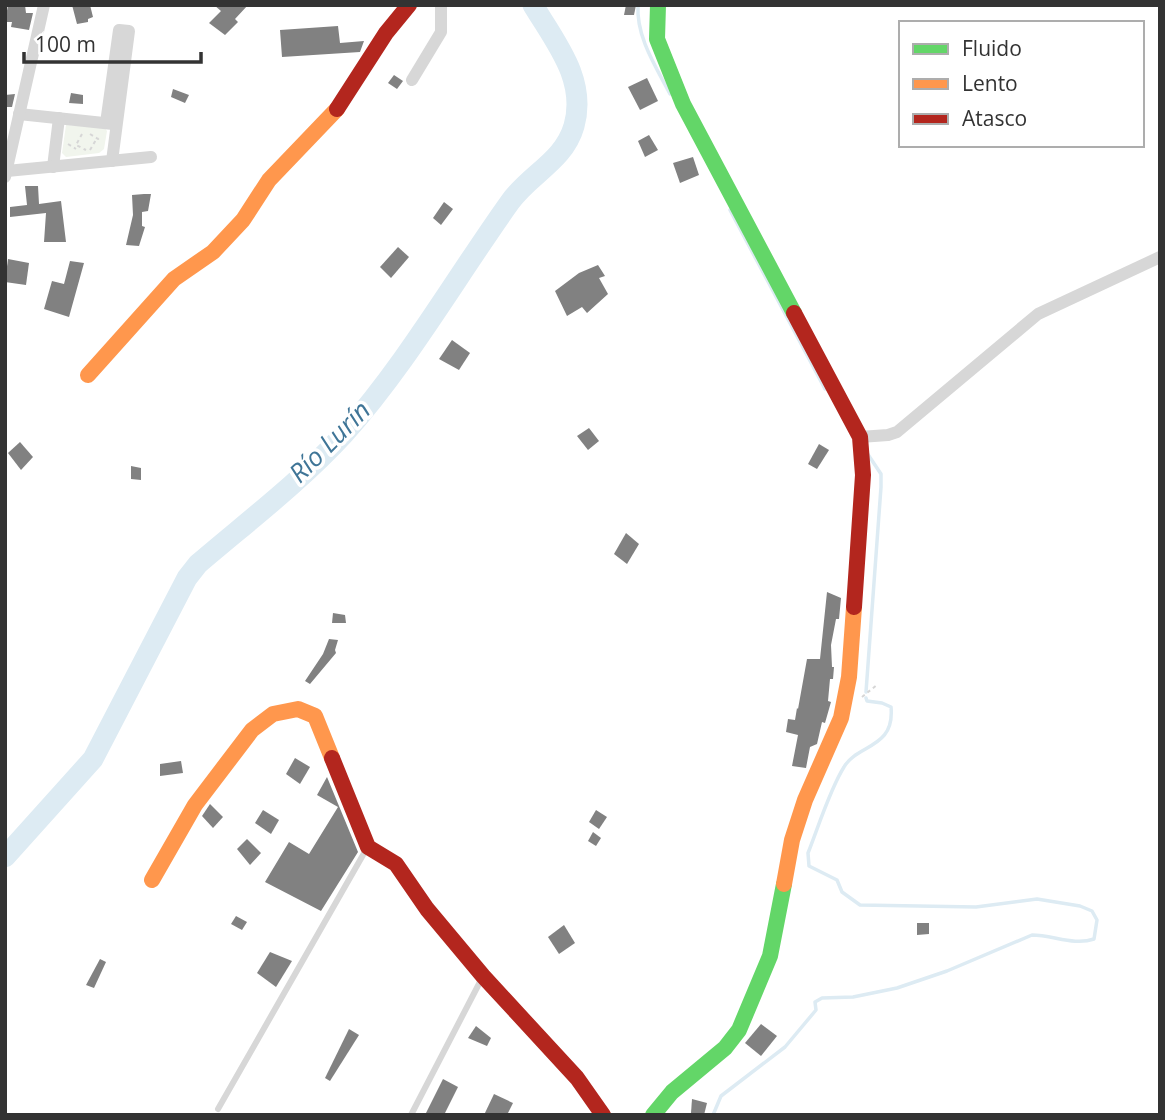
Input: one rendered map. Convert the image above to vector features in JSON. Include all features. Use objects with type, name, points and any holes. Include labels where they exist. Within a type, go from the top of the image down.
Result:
[{"type":"street","points":[[44,5],[6,174],[151,157]]},
{"type":"street","points":[[88,375],[174,279],[213,253],[243,220],[269,180],[336,111],[387,33],[409,5]]},
{"type":"street","points":[[412,79],[441,32],[441,5]]},
{"type":"street","points":[[653,1115],[672,1092],[725,1048],[739,1030],[770,956],[792,840],[805,800],[841,718],[849,677],[863,475],[860,437],[683,104],[657,39],[658,5]]},
{"type":"street","points":[[111,123],[129,31],[119,30],[111,123],[112,161]]},
{"type":"street","points":[[19,114],[111,123]]},
{"type":"street","points":[[53,167],[59,118]]},
{"type":"street","points":[[860,437],[897,432],[1038,314],[1160,257]]},
{"type":"street","points":[[152,880],[195,805],[252,730],[273,714],[298,709],[315,716],[368,846],[396,864],[427,909],[483,976],[577,1078],[603,1115]]},
{"type":"lane","points":[[218,1110],[368,846]]},
{"type":"lane","points":[[411,1115],[483,976]]},
{"type":"path","points":[[72,156],[84,130]]},
{"type":"path","points":[[64,143],[89,152],[97,138]]},
{"type":"path","points":[[85,154],[98,152]]},
{"type":"shaded area","points":[[66,125],[104,127],[107,131],[104,149],[99,153],[66,157],[62,153]]},
{"type":"building","points":[[8,5],[25,5],[26,13],[33,13],[29,30],[11,27],[12,22],[5,22]]},
{"type":"building","points":[[72,5],[90,5],[93,17],[88,19],[88,22],[77,24]]},
{"type":"building","points":[[214,5],[248,5],[235,19],[238,22],[225,35],[209,23],[221,11]]},
{"type":"building","points":[[626,5],[636,5],[634,15],[624,15]]},
{"type":"building","points":[[338,26],[340,43],[364,41],[360,52],[282,57],[280,30]]},
{"type":"building","points":[[394,75],[403,81],[397,89],[388,83]]},
{"type":"building","points":[[647,78],[658,101],[640,110],[628,87]]},
{"type":"building","points":[[173,89],[189,95],[185,103],[171,97]]},
{"type":"building","points":[[71,93],[83,95],[83,104],[69,103]]},
{"type":"building","points":[[15,94],[12,107],[5,107],[5,95]]},
{"type":"building","points":[[649,135],[658,150],[645,157],[638,141]]},
{"type":"building","points":[[693,157],[699,175],[680,183],[673,163]]},
{"type":"building","points":[[25,186],[38,186],[39,204],[61,201],[66,242],[44,242],[46,213],[10,217],[10,207],[27,205]]},
{"type":"building","points":[[151,194],[148,211],[142,212],[142,226],[145,227],[139,246],[126,245],[133,215],[132,195]]},
{"type":"building","points":[[444,202],[453,209],[441,225],[433,218]]},
{"type":"building","points":[[398,247],[409,257],[391,278],[380,267]]},
{"type":"building","points":[[8,259],[29,263],[26,285],[5,282]]},
{"type":"building","points":[[70,261],[84,263],[69,317],[44,309],[52,281],[64,284]]},
{"type":"building","points":[[598,265],[605,276],[599,278],[608,294],[587,313],[582,307],[567,316],[555,291],[579,273]]},
{"type":"building","points":[[452,340],[470,353],[459,370],[439,359]]},
{"type":"building","points":[[589,428],[599,441],[588,450],[577,436]]},
{"type":"building","points":[[20,442],[33,457],[21,470],[8,453]]},
{"type":"building","points":[[819,444],[829,450],[817,469],[808,464]]},
{"type":"building","points":[[131,466],[141,468],[141,480],[131,479]]},
{"type":"building","points":[[626,533],[639,544],[627,564],[614,554]]},
{"type":"building","points":[[827,592],[841,598],[839,619],[836,619],[831,645],[834,667],[828,701],[831,702],[825,723],[822,722],[817,744],[810,747],[806,768],[792,766],[798,735],[786,732],[788,719],[795,720],[807,659],[820,659]]},
{"type":"building","points":[[333,613],[345,615],[346,623],[332,623]]},
{"type":"building","points":[[329,639],[338,640],[336,653],[310,684],[305,681],[323,654]]},
{"type":"building","points":[[295,758],[310,767],[300,784],[286,774]]},
{"type":"building","points":[[181,761],[183,773],[160,776],[160,764]]},
{"type":"building","points":[[327,777],[358,852],[321,911],[265,882],[289,842],[309,854],[338,807],[317,795]]},
{"type":"building","points":[[210,804],[223,817],[213,828],[202,816]]},
{"type":"building","points":[[263,810],[279,820],[271,834],[255,823]]},
{"type":"building","points":[[596,810],[607,817],[599,829],[589,822]]},
{"type":"building","points":[[593,832],[601,838],[596,846],[588,841]]},
{"type":"building","points":[[247,839],[261,853],[250,865],[237,849]]},
{"type":"building","points":[[236,916],[247,922],[242,930],[231,924]]},
{"type":"building","points":[[917,923],[929,923],[929,934],[917,935]]},
{"type":"building","points":[[564,925],[575,943],[559,954],[548,937]]},
{"type":"building","points":[[270,952],[292,961],[276,987],[257,973]]},
{"type":"building","points":[[100,959],[106,962],[94,988],[86,985]]},
{"type":"building","points":[[761,1024],[777,1036],[761,1056],[745,1043]]},
{"type":"building","points":[[476,1026],[491,1038],[487,1046],[468,1038]]},
{"type":"building","points":[[349,1029],[359,1035],[330,1081],[325,1078]]},
{"type":"building","points":[[443,1079],[458,1087],[444,1115],[425,1115]]},
{"type":"building","points":[[494,1094],[513,1103],[507,1115],[484,1115]]},
{"type":"building","points":[[692,1099],[707,1103],[704,1115],[691,1113]]},
{"type":"waterway","name":"Río Lurín","points":[[5,857],[93,759],[187,578],[198,564],[291,485],[344,434],[410,350],[510,202],[563,149],[574,126],[577,109],[573,78],[560,48],[533,5]]},
{"type":"waterway","points":[[638,5],[640,29],[670,94]]},
{"type":"waterway","points":[[730,210],[825,389]]},
{"type":"waterway","points":[[866,692],[881,487],[881,474],[867,453]]},
{"type":"waterway","points":[[713,1115],[721,1096],[785,1047],[816,1010],[815,1002],[822,998],[853,997],[897,988],[947,971],[1032,935],[1071,941],[1094,939],[1097,920],[1092,911],[1080,906],[1037,899],[976,907],[860,905],[842,892],[837,880],[809,866],[808,853],[829,797],[844,767],[857,754],[881,738],[891,721],[891,707],[867,701],[866,698]]},
{"type":"traffic: fast","points":[[658,5],[657,39],[683,104],[794,313]]},
{"type":"traffic: fast","points":[[653,1115],[672,1092],[725,1048],[739,1030],[770,956],[784,884]]},
{"type":"traffic: slow","points":[[88,375],[174,279],[213,252],[243,220],[269,180],[337,109]]},
{"type":"traffic: slow","points":[[784,884],[792,840],[805,800],[841,718],[849,677],[854,607]]},
{"type":"traffic: slow","points":[[152,880],[195,805],[252,730],[273,714],[298,709],[315,716],[332,758]]},
{"type":"traffic: jam","points":[[337,109],[386,33],[409,5]]},
{"type":"traffic: jam","points":[[794,313],[860,437],[863,475],[854,607]]},
{"type":"traffic: jam","points":[[332,758],[368,847],[396,864],[427,909],[483,976],[577,1078],[603,1115]]}]
